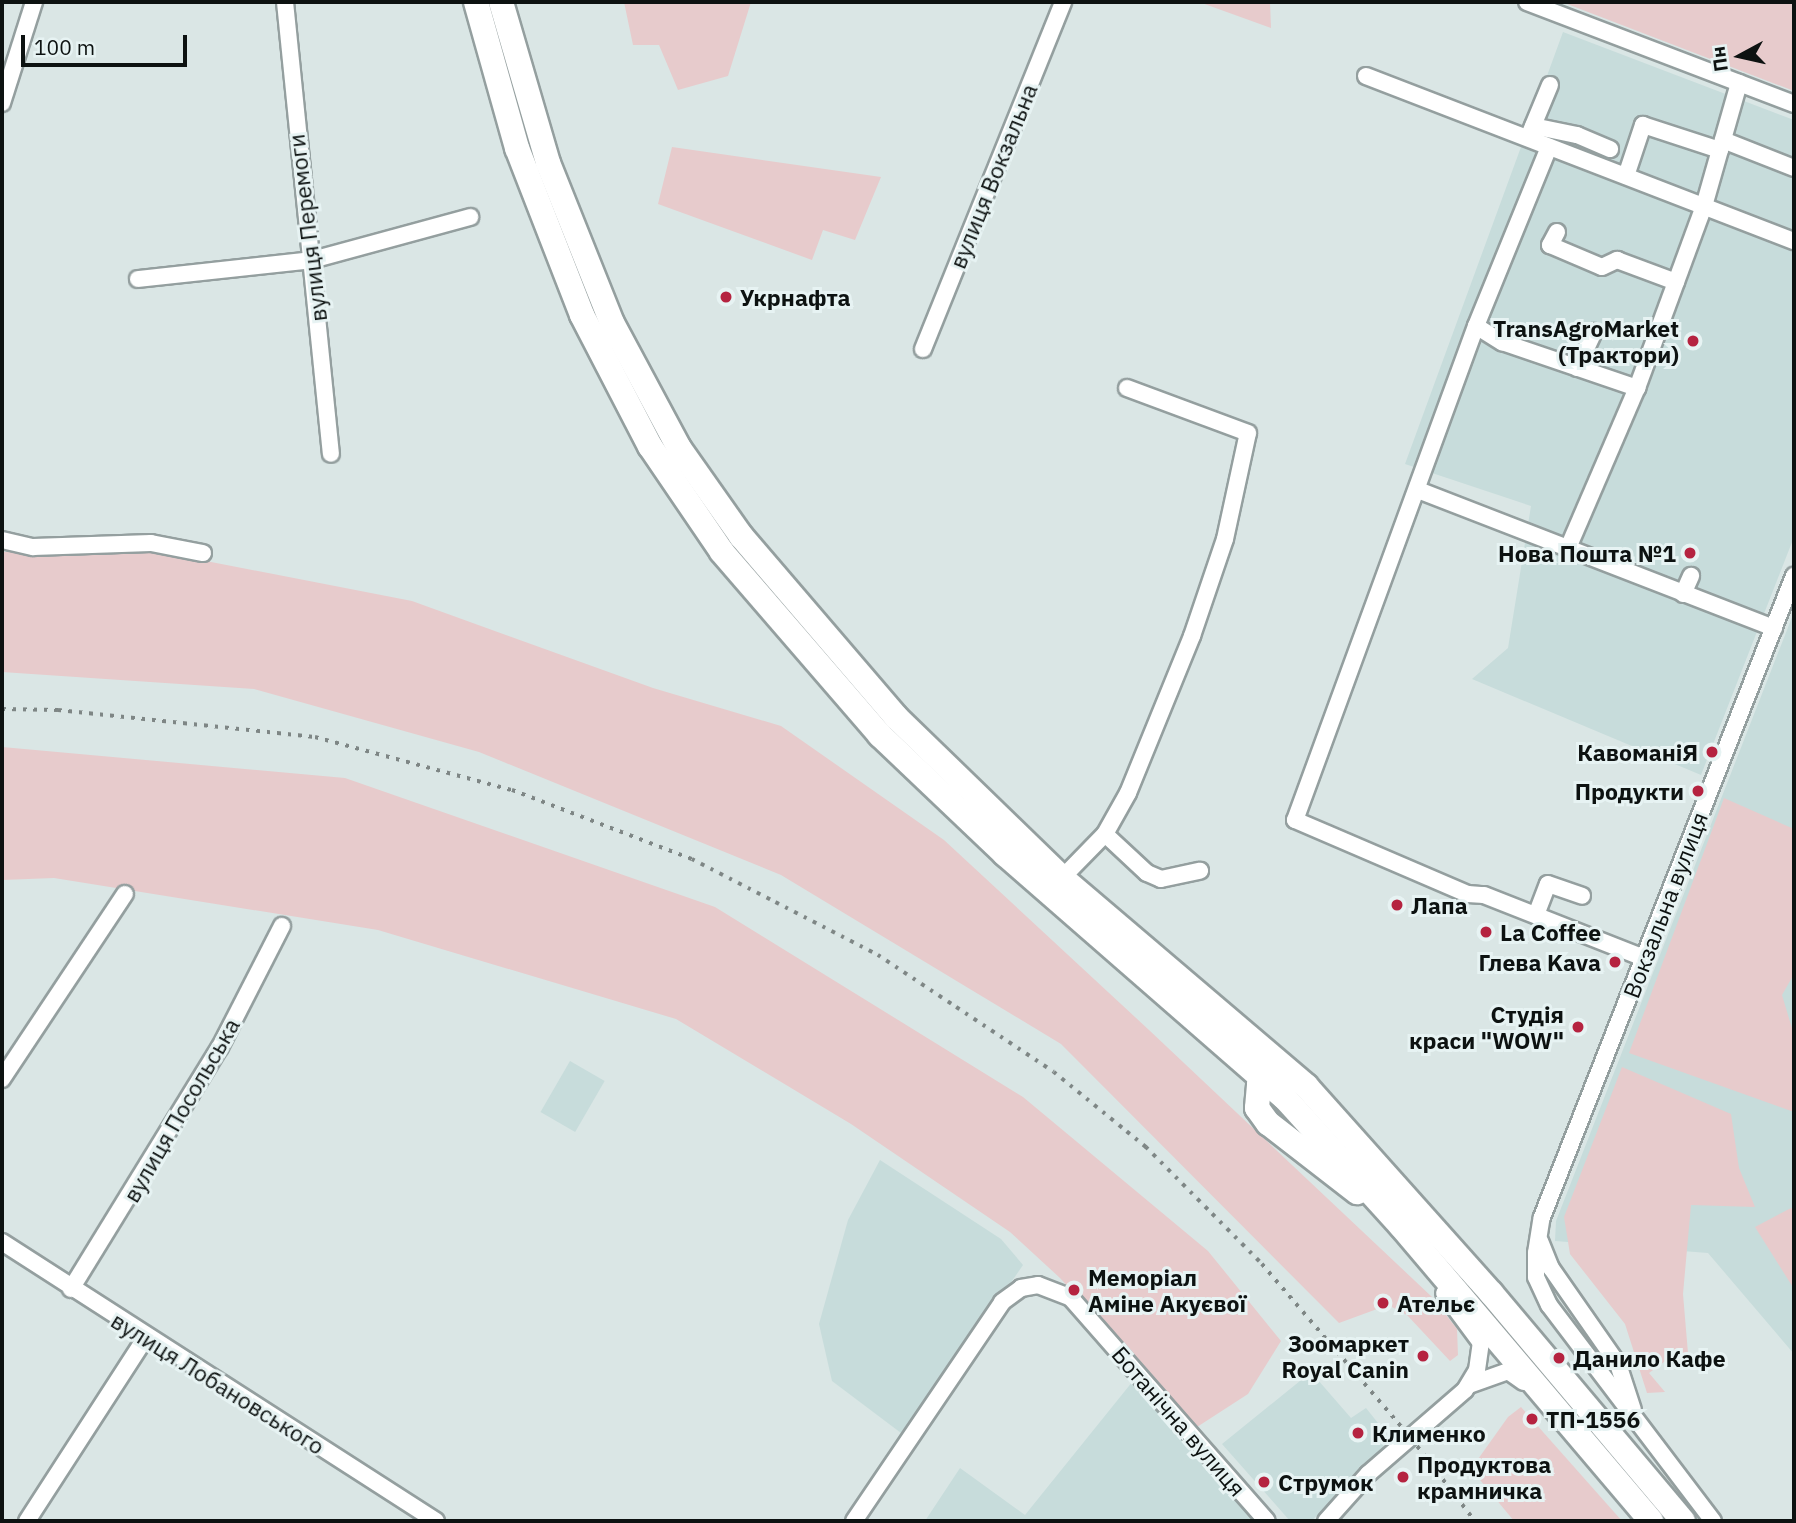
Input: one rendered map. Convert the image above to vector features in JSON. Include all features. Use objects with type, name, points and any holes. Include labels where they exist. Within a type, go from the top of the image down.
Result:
[{"type":"highway","points":[[476,2],[517,148],[582,315],[650,446],[722,552],[880,735],[1005,854],[1265,1079],[1296,1076]]},
{"type":"highway","points":[[501,2],[548,163],[580,251],[644,390],[704,487],[778,584],[896,717],[1062,878],[1296,1076],[1491,1293],[1683,1521]]},
{"type":"highway","points":[[1265,1079],[1255,1096],[1256,1108],[1268,1123],[1401,1226],[1649,1521]]},
{"type":"street","points":[[2,103],[34,2]]},
{"type":"street","name":"вулиця Перемоги","points":[[285,2],[331,454]]},
{"type":"street","name":"вулиця Вокзальна","points":[[923,349],[1063,2]]},
{"type":"street","points":[[1527,2],[1794,104]]},
{"type":"street","points":[[1366,76],[1530,132],[1577,135],[1610,149]]},
{"type":"street","points":[[1568,548],[1637,388],[1704,206],[1739,83]]},
{"type":"street","points":[[1530,132],[1550,85]]},
{"type":"street","points":[[1626,176],[1643,125],[1794,167]]},
{"type":"street","points":[[1530,132],[1549,147],[1794,241]]},
{"type":"street","points":[[1549,147],[1476,326],[1295,820],[1468,894],[1484,895],[1644,958]]},
{"type":"street","points":[[138,279],[312,260],[470,216]]},
{"type":"street","points":[[1557,232],[1550,245],[1602,267],[1617,260],[1676,282]]},
{"type":"street","points":[[1476,326],[1502,342],[1637,388]]},
{"type":"street","points":[[1577,368],[1594,332]]},
{"type":"street","points":[[1062,878],[1105,834],[1128,793],[1192,636],[1225,539],[1248,433],[1127,388]]},
{"type":"street","points":[[1418,489],[1774,628]]},
{"type":"street","points":[[2,540],[33,547],[151,543],[203,553]]},
{"type":"street","points":[[1683,594],[1691,576]]},
{"type":"street","name":"Вокзальна вулиця","points":[[1542,1291],[1536,1277],[1538,1236],[1794,576]]},
{"type":"street","points":[[1105,834],[1147,873],[1161,879],[1200,871]]},
{"type":"street","points":[[1536,915],[1548,884],[1582,896]]},
{"type":"street","points":[[2,1079],[125,894]]},
{"type":"street","name":"вулиця Посольська","points":[[71,1289],[220,1047],[282,926]]},
{"type":"street","points":[[1326,1521],[1368,1474],[1466,1386],[1481,1360],[1481,1343],[1431,1277],[1401,1226]]},
{"type":"street","points":[[1538,1236],[1561,1280],[1598,1330],[1618,1364],[1637,1422]]},
{"type":"street","name":"вулиця Лобановського","points":[[2,1242],[71,1289],[436,1521]]},
{"type":"street","points":[[1561,1280],[1550,1281],[1542,1291],[1713,1521]]},
{"type":"street","name":"Ботанічна вулиця","points":[[854,1521],[1002,1302],[1021,1288],[1038,1285],[1070,1297],[1267,1521]]},
{"type":"street","points":[[1577,1340],[1593,1337],[1598,1330]]},
{"type":"street","points":[[27,1521],[146,1337]]},
{"type":"street","points":[[1466,1386],[1508,1371],[1521,1379],[1600,1477],[1649,1521]]},
{"type":"shaded area","points":[[624,2],[751,2],[728,76],[678,90],[659,45],[633,45]]},
{"type":"shaded area","points":[[1199,2],[1270,2],[1271,28]]},
{"type":"shaded area","points":[[1562,2],[1794,2],[1794,91]]},
{"type":"shaded area","points":[[1563,32],[1794,120],[1794,537],[1701,775],[1472,679],[1508,648],[1531,506],[1405,464]]},
{"type":"shaded area","points":[[672,147],[881,177],[855,240],[823,230],[812,260],[658,204]]},
{"type":"shaded area","points":[[129,546],[412,601],[653,688],[781,726],[944,840],[1149,1030],[1432,1297],[1457,1329],[1458,1355],[1450,1361],[1407,1315],[1388,1305],[1339,1323],[1061,1044],[781,875],[479,752],[254,689],[2,672],[2,552]]},
{"type":"shaded area","points":[[1794,612],[1794,1354],[1708,1253],[1555,1241],[1556,1221]]},
{"type":"shaded area","points":[[2,747],[345,778],[715,907],[1023,1097],[1208,1251],[1281,1341],[1248,1394],[1197,1427],[1060,1278],[1010,1232],[851,1124],[676,1019],[378,930],[54,878],[2,880]]},
{"type":"shaded area","points":[[1724,798],[1794,829],[1794,974],[1782,995],[1794,1035],[1794,1112],[1629,1053]]},
{"type":"shaded area","points":[[570,1061],[605,1081],[575,1132],[540,1112]]},
{"type":"shaded area","points":[[1622,1067],[1731,1114],[1739,1168],[1755,1207],[1691,1205],[1683,1294],[1689,1365],[1668,1359],[1649,1373],[1665,1392],[1647,1393],[1625,1324],[1570,1254],[1564,1217]]},
{"type":"shaded area","points":[[880,1160],[1001,1239],[1023,1265],[905,1436],[832,1381],[819,1324],[848,1220]]},
{"type":"shaded area","points":[[1791,1208],[1794,1210],[1794,1289],[1755,1227]]},
{"type":"shaded area","points":[[1311,1372],[1351,1418],[1366,1408],[1382,1428],[1384,1456],[1311,1521],[1290,1521],[1222,1444]]},
{"type":"shaded area","points":[[1137,1376],[1261,1521],[925,1521],[960,1468],[1025,1515]]},
{"type":"shaded area","points":[[1521,1407],[1622,1521],[1514,1521],[1471,1469],[1508,1417]]},
{"type":"railway","points":[[2,709],[58,710],[315,737],[512,790],[692,859],[878,955],[1054,1072],[1146,1147],[1262,1264],[1411,1438],[1475,1521]]},
{"type":"place","name":"Укрнафта","points":[[726,297]]},
{"type":"place","name":"TransAgroMarket (Трактори)","points":[[1693,341]]},
{"type":"place","name":"Нова Пошта №1","points":[[1690,553]]},
{"type":"place","name":"КавоманіЯ","points":[[1712,752]]},
{"type":"place","name":"Продукти","points":[[1698,791]]},
{"type":"place","name":"Лапа","points":[[1397,905]]},
{"type":"place","name":"La Coffee","points":[[1486,932]]},
{"type":"place","name":"Глева Kava","points":[[1615,962]]},
{"type":"place","name":"Студія краси \"WOW\"","points":[[1578,1027]]},
{"type":"place","name":"Меморіал Аміне Акуєвої","points":[[1074,1290]]},
{"type":"place","name":"Ательє","points":[[1383,1303]]},
{"type":"place","name":"Зоомаркет Royal Canin","points":[[1423,1356]]},
{"type":"place","name":"Данило Кафе","points":[[1559,1358]]},
{"type":"place","name":"ТП-1556","points":[[1532,1419]]},
{"type":"place","name":"Клименко","points":[[1358,1433]]},
{"type":"place","name":"Продуктова крамничка","points":[[1403,1477]]},
{"type":"place","name":"Струмок","points":[[1264,1482]]}]
